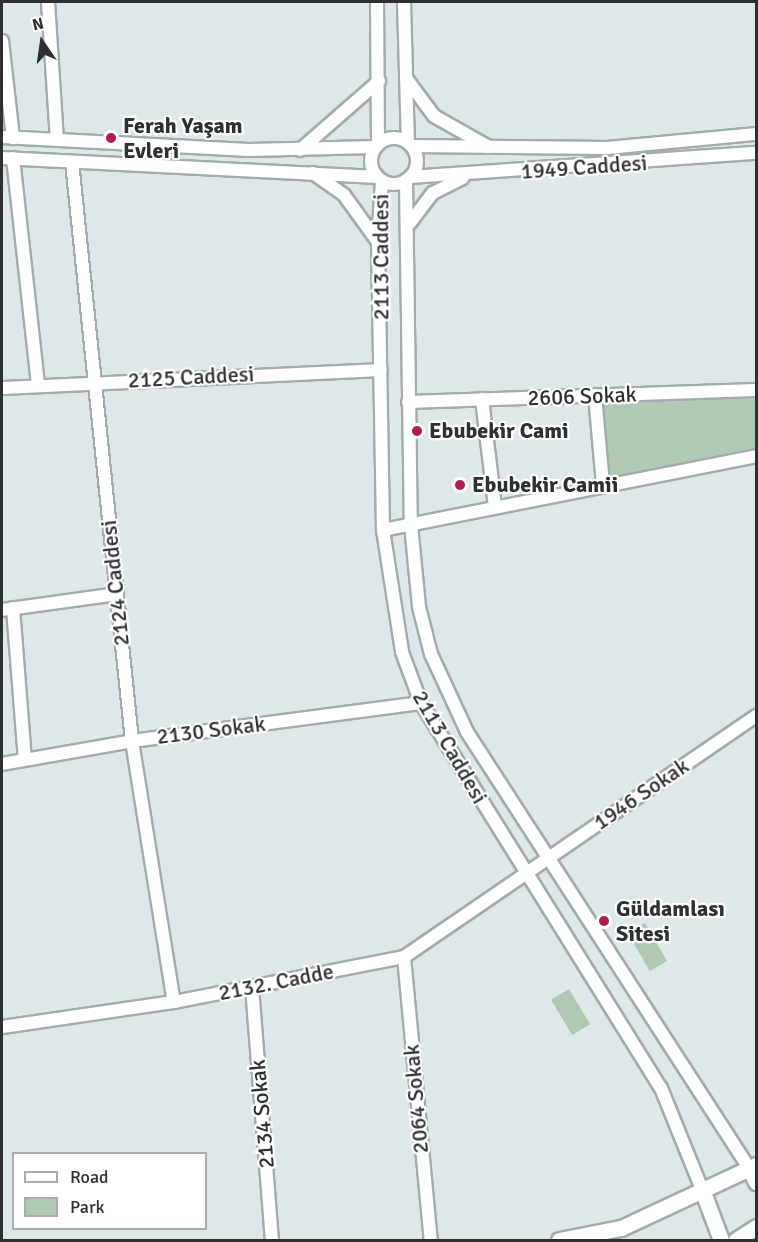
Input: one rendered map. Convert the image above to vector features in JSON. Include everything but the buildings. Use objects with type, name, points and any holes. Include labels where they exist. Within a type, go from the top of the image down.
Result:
[{"type":"main road","points":[[559,1240],[621,1228],[701,1187],[753,1167],[756,1182]]},
{"type":"main road","points":[[701,1187],[721,1240]]},
{"type":"main road","points":[[736,1240],[756,1227]]},
{"type":"street","points":[[48,2],[57,140]]},
{"type":"street","points":[[377,2],[379,81],[376,146],[371,165],[380,179]]},
{"type":"street","points":[[38,386],[7,158],[312,172],[380,179],[408,179],[417,162],[410,144],[404,2]]},
{"type":"street","points":[[2,41],[7,137],[300,150],[376,146],[392,138],[410,144]]},
{"type":"street","points":[[406,78],[447,126],[496,149]]},
{"type":"street","points":[[300,150],[379,81]]},
{"type":"street","name":"1949 Caddesi","points":[[410,144],[496,149],[607,148],[756,134]]},
{"type":"street","name":"1949 Caddesi","points":[[408,179],[756,153]]},
{"type":"street","name":"2124 Caddesi","points":[[72,162],[92,382],[132,741],[174,1002]]},
{"type":"street","points":[[312,172],[344,195],[378,242]]},
{"type":"street","points":[[410,223],[433,193],[482,173]]},
{"type":"street","name":"2113 Caddesi","points":[[380,179],[378,242],[383,530],[400,643],[421,703],[661,1088],[701,1187]]},
{"type":"street","name":"2113 Caddesi","points":[[408,179],[410,223],[408,402],[411,525],[419,607],[443,685],[548,857],[753,1167]]},
{"type":"street","name":"2125 Caddesi","points":[[2,388],[381,370]]},
{"type":"street","name":"2606 Sokak","points":[[408,402],[756,390]]},
{"type":"street","points":[[596,395],[603,484]]},
{"type":"street","points":[[482,399],[495,507]]},
{"type":"street","points":[[383,530],[603,484],[756,456]]},
{"type":"street","points":[[25,759],[7,609],[117,594]]},
{"type":"street","name":"2130 Sokak","points":[[2,764],[132,741],[421,703]]},
{"type":"street","name":"1946 Sokak","points":[[526,872],[756,716]]},
{"type":"street","name":"2132. Cadde","points":[[2,1027],[174,1002],[404,957],[526,872]]},
{"type":"street","name":"2064 Sokak","points":[[404,957],[431,1240]]},
{"type":"street","name":"2134 Sokak","points":[[252,987],[272,1240]]},
{"type":"green space","points":[[756,398],[756,450],[609,478],[601,402]]},
{"type":"green space","points":[[645,923],[667,961],[650,971],[628,933]]},
{"type":"green space","points":[[569,989],[590,1024],[572,1035],[551,1000]]},
{"type":"place","name":"Ferah Yaşam Evleri","points":[[111,138]]},
{"type":"place","name":"Ebubekir Cami","points":[[417,431]]},
{"type":"place","name":"Ebubekir Camii","points":[[460,485]]},
{"type":"place","name":"Güldamlası Sitesi","points":[[604,921]]}]
